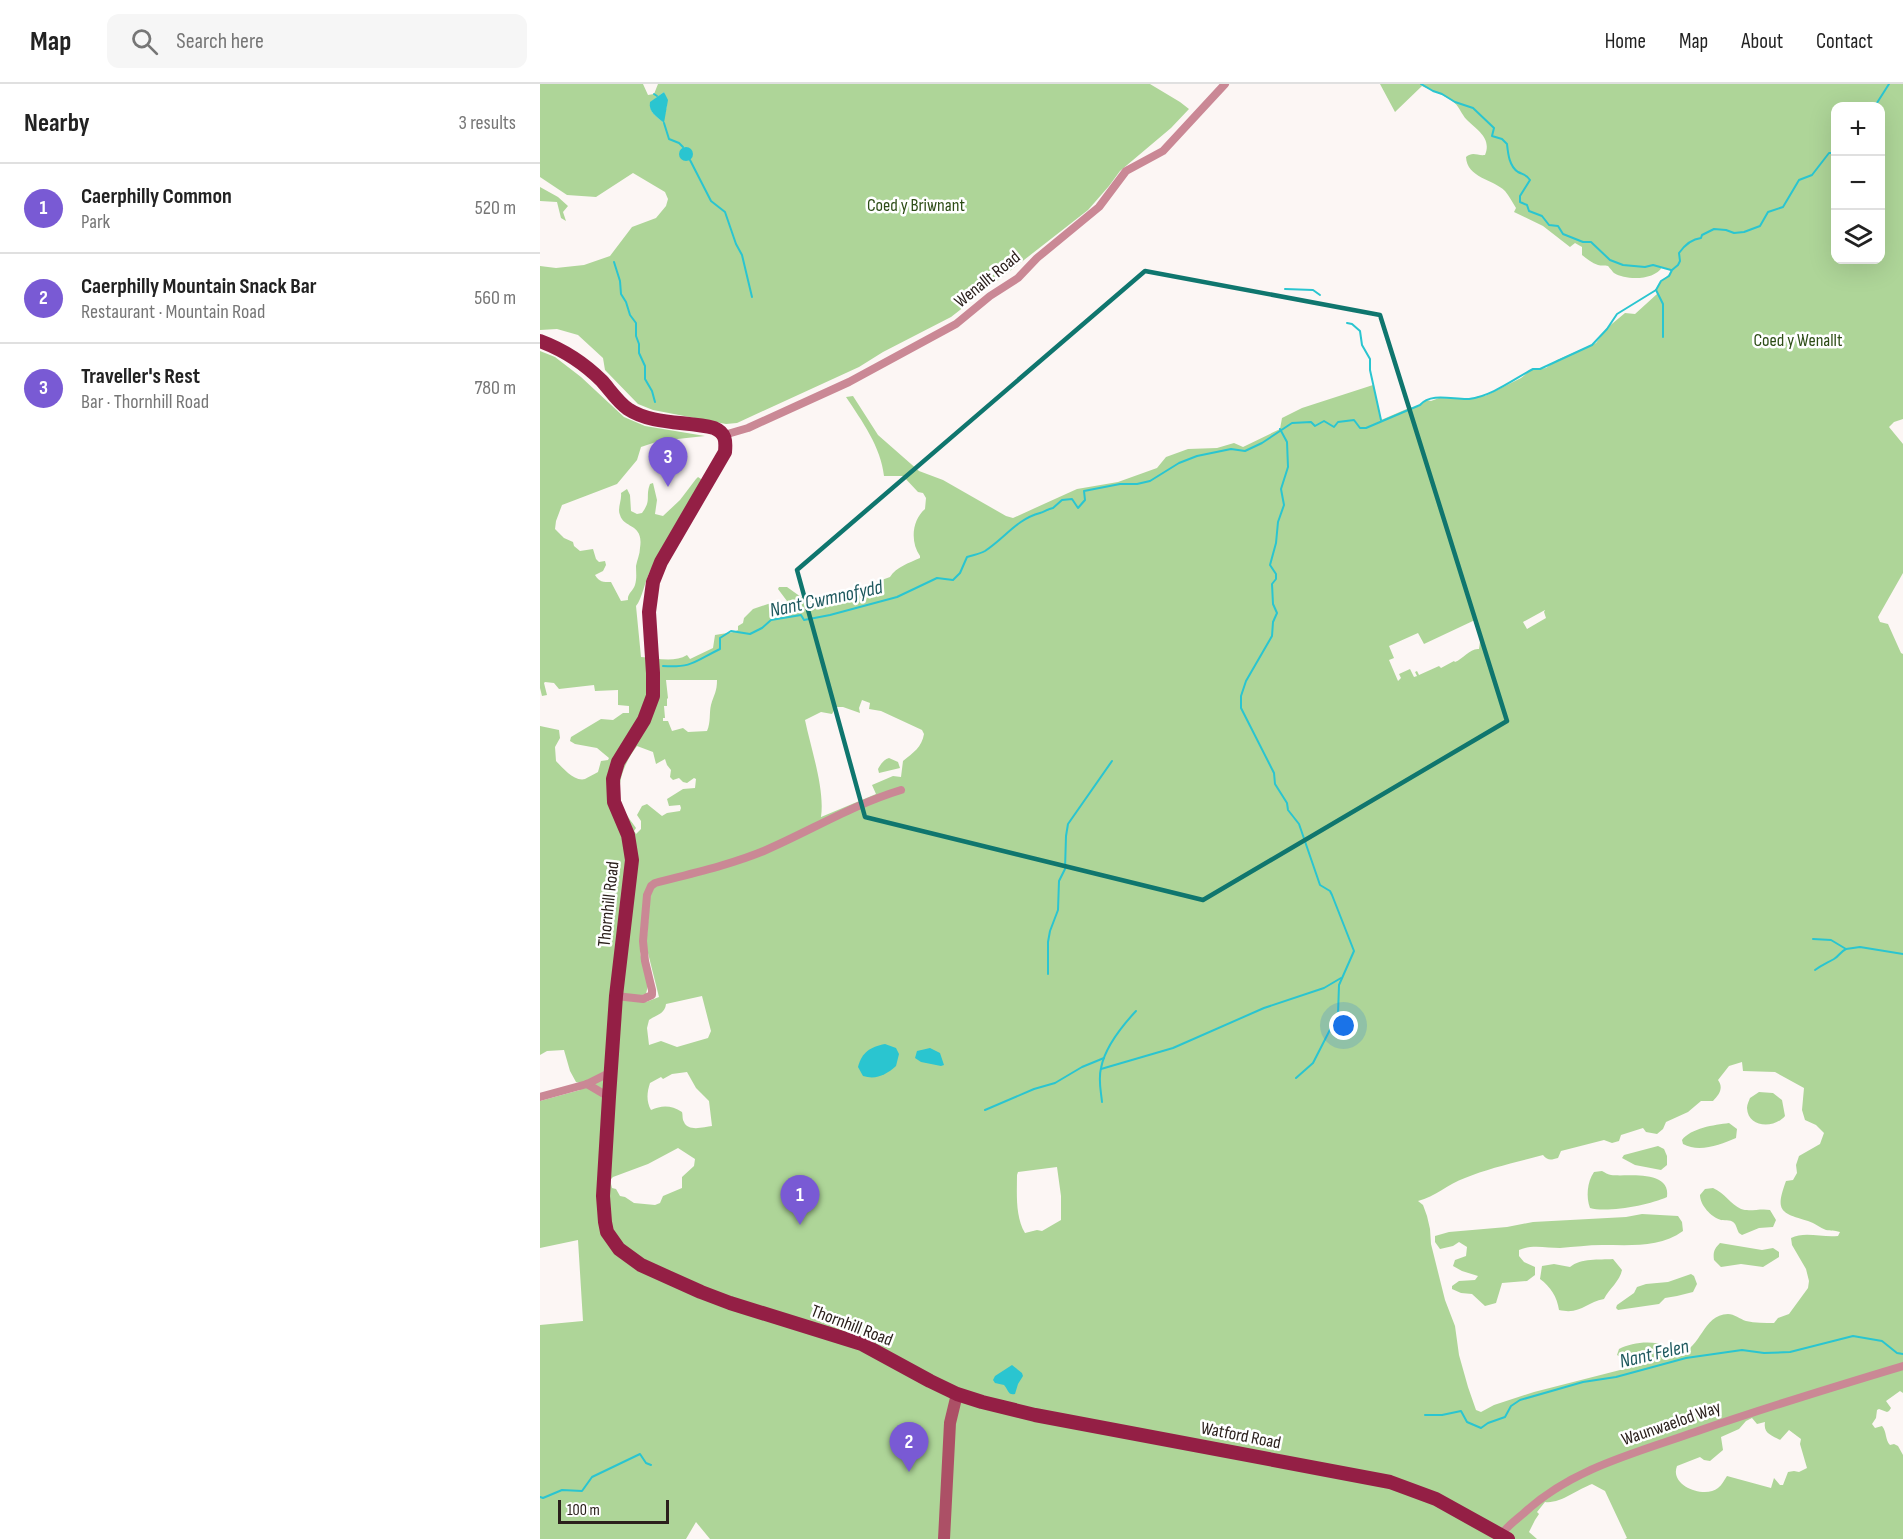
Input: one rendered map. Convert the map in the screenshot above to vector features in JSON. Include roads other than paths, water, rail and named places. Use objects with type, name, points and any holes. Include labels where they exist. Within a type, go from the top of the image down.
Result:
[{"type":"main road","points":[[540,341],[563,350],[582,363],[627,408],[640,415],[714,428],[720,430],[724,435]]},
{"type":"main road","name":"Thornhill Road","points":[[724,435],[725,452],[661,562],[653,582],[649,612],[653,696],[644,720],[622,754],[614,772],[612,785],[614,801],[628,836],[632,860],[616,996],[610,1072],[604,1211],[608,1232],[619,1249],[641,1265],[701,1292],[862,1344],[957,1394]]},
{"type":"main road","points":[[944,1539],[950,1423],[957,1394]]},
{"type":"main road","name":"Watford Road","points":[[957,1394],[1035,1415],[1390,1482],[1436,1499],[1504,1537]]},
{"type":"street","name":"Wenallt Road","points":[[724,435],[748,428],[849,382],[956,324],[990,296],[1018,278],[1037,258],[1099,207],[1126,171],[1162,151],[1225,84]]},
{"type":"street","points":[[616,996],[643,999],[652,994],[643,941],[647,895],[655,882],[705,871],[755,854],[788,840],[858,804],[901,790]]},
{"type":"street","points":[[540,1097],[587,1084],[610,1072]]},
{"type":"street","points":[[587,1084],[609,1097]]},
{"type":"street","name":"Waunwaelod Way","points":[[1504,1537],[1512,1522],[1543,1495],[1584,1472],[1721,1423],[1903,1366]]},
{"type":"water","points":[[664,92],[668,100],[664,123],[650,109],[650,102]]},
{"type":"water","points":[[686,147],[691,149],[693,154],[691,159],[686,161],[681,159],[679,154],[681,149]]},
{"type":"water","points":[[885,1044],[896,1048],[899,1054],[896,1066],[881,1076],[863,1076],[858,1067],[864,1054]]},
{"type":"water","points":[[930,1048],[940,1053],[944,1065],[921,1062],[915,1058],[917,1051]]},
{"type":"water","points":[[1012,1365],[1023,1376],[1015,1394],[1009,1393],[1004,1385],[995,1383],[993,1380],[995,1376]]},
{"type":"waterway","points":[[1421,84],[1455,102],[1473,108],[1494,128],[1492,136],[1502,139],[1507,144],[1509,159],[1513,166],[1530,180],[1520,196],[1520,202],[1527,205],[1529,211],[1542,216],[1549,225],[1558,226],[1563,234],[1583,242],[1591,242],[1610,260],[1623,265],[1645,267],[1653,265],[1671,270]]},
{"type":"waterway","name":"Nant Cwmnofydd","points":[[1878,102],[1889,84]]},
{"type":"waterway","points":[[664,123],[669,139],[683,147]]},
{"type":"waterway","name":"Nant Cwmnofydd","points":[[663,666],[688,665],[699,660],[720,649],[720,638],[731,631],[750,634],[771,620],[801,615],[804,620],[830,615],[897,597],[937,578],[953,580],[960,573],[967,557],[985,551],[1018,524],[1053,508],[1062,500],[1072,499],[1078,508],[1085,500],[1084,491],[1150,481],[1179,463],[1197,456],[1231,449],[1245,451],[1262,443],[1292,423],[1311,422],[1315,426],[1324,421],[1334,427],[1338,422],[1354,420],[1360,428],[1366,428],[1430,399],[1469,399],[1494,391],[1533,369],[1540,369],[1592,345],[1617,314],[1656,290],[1661,281],[1669,276],[1678,265],[1679,253],[1688,243],[1714,229],[1734,233],[1760,226],[1768,212],[1783,207],[1799,180],[1812,175],[1831,153]]},
{"type":"waterway","points":[[690,160],[711,201],[725,212],[742,255],[752,297]]},
{"type":"waterway","points":[[614,262],[620,281],[621,294],[636,323],[636,336],[639,353],[645,366],[645,379],[655,402]]},
{"type":"waterway","points":[[1285,289],[1313,290],[1320,295]]},
{"type":"waterway","points":[[1656,290],[1663,304],[1663,337]]},
{"type":"waterway","points":[[1347,323],[1360,331],[1362,345],[1370,359],[1370,370],[1381,420]]},
{"type":"waterway","points":[[1280,429],[1287,442],[1288,467],[1281,489],[1284,505],[1278,522],[1276,543],[1270,565],[1276,574],[1276,579],[1272,584],[1273,604],[1277,613],[1273,622],[1272,636],[1246,681],[1241,696],[1241,708],[1274,773],[1275,784],[1287,803],[1288,810],[1299,824],[1320,885],[1330,891],[1354,951],[1339,985],[1338,1014],[1313,1063],[1296,1078]]},
{"type":"waterway","points":[[1048,974],[1048,942],[1058,910],[1059,881],[1065,869],[1068,824],[1112,761]]},
{"type":"waterway","points":[[1813,939],[1831,940],[1846,949],[1860,947],[1903,954]]},
{"type":"waterway","points":[[1815,970],[1846,949]]},
{"type":"waterway","points":[[1101,1069],[1173,1048],[1264,1008],[1324,988],[1341,978]]},
{"type":"waterway","points":[[1102,1102],[1100,1077],[1103,1060],[1115,1037],[1136,1011]]},
{"type":"waterway","points":[[985,1110],[1034,1089],[1055,1083],[1082,1067],[1104,1058]]},
{"type":"waterway","name":"Nant Felen","points":[[1425,1415],[1442,1415],[1461,1411],[1467,1422],[1481,1428],[1505,1417],[1511,1406],[1520,1400],[1583,1382],[1616,1377],[1686,1358],[1742,1350],[1764,1353],[1790,1352],[1853,1336],[1882,1341],[1897,1353],[1903,1354]]},
{"type":"waterway","points":[[540,1497],[543,1498],[562,1490],[582,1491],[592,1477],[640,1454],[646,1463],[651,1465]]},
{"type":"place","name":"Traveller's Rest","points":[[668,487]]},
{"type":"place","name":"Caerphilly Common","points":[[800,1225]]},
{"type":"place","name":"Caerphilly Mountain Snack Bar","points":[[909,1472]]},
{"type":"park label","name":"Coed y Briwnant","points":[[916,205]]},
{"type":"park label","name":"Coed y Wenallt","points":[[1798,340]]}]
